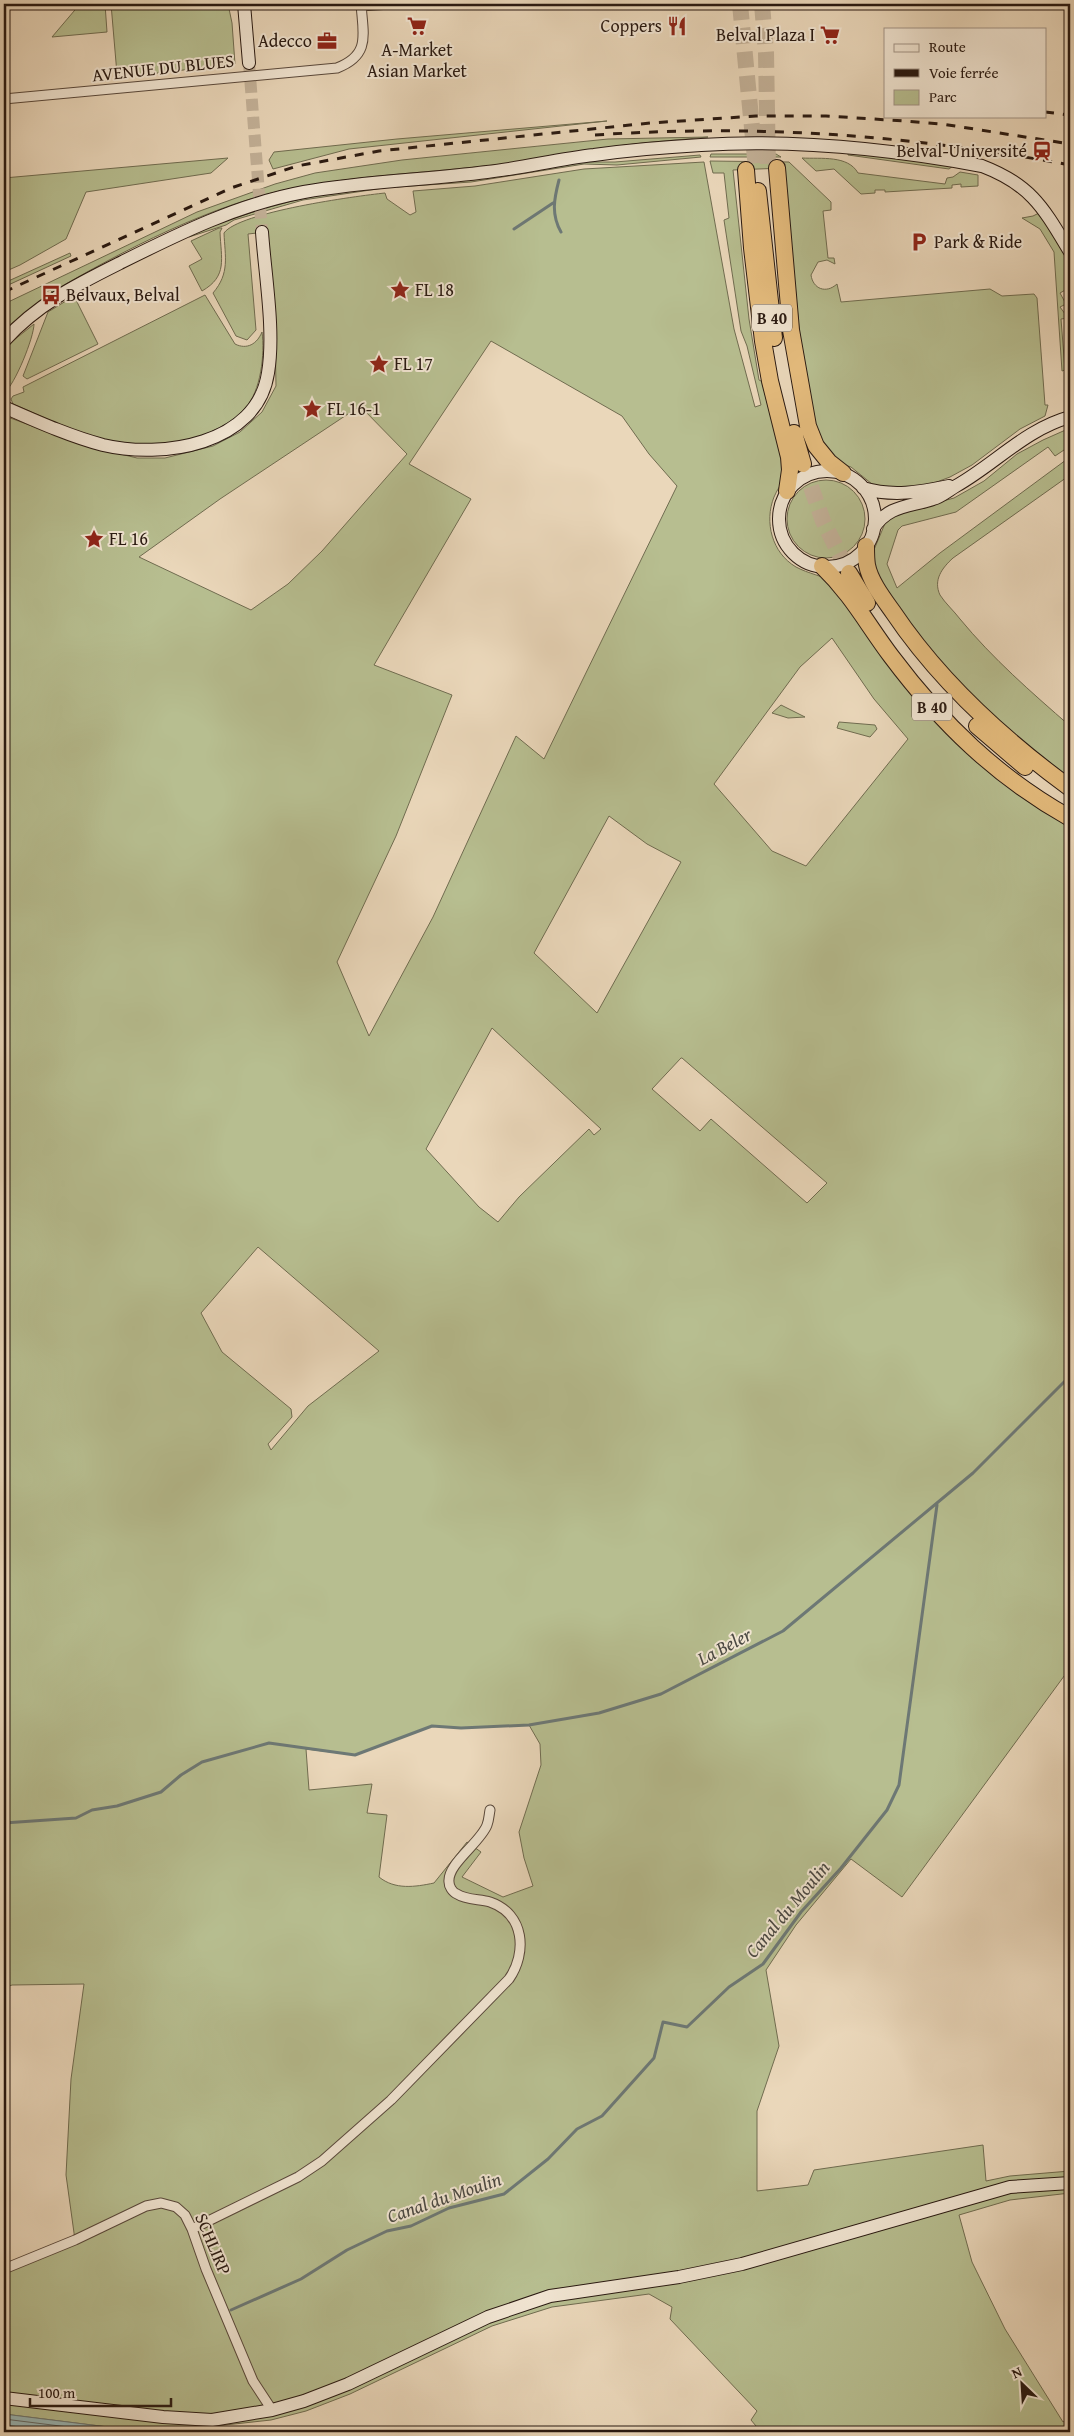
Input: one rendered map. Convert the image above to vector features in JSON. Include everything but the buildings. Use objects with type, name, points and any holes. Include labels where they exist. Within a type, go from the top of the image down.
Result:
[{"type":"highway","name":"B 40","points":[[762,169],[774,336],[789,412],[806,463]]},
{"type":"highway","name":"B 40","points":[[762,169],[808,426],[816,446],[829,462],[843,474]]},
{"type":"highway","name":"B 40","points":[[762,169],[752,248],[763,340],[790,463],[787,491]]},
{"type":"highway","name":"B 40","points":[[866,546],[867,566],[871,577],[899,621],[931,663],[998,730],[1070,788]]},
{"type":"highway","name":"B 40","points":[[822,566],[848,593],[876,636],[921,694],[960,736],[1009,780],[1070,818]]},
{"type":"highway","name":"B 40","points":[[1070,798],[997,744],[942,691],[890,627],[852,571],[894,644],[949,710],[1019,775],[1070,809]]},
{"type":"main road","points":[[244,4],[250,63]]},
{"type":"main road","points":[[4,341],[40,307],[70,288],[185,231],[254,205],[301,193],[355,184],[489,172],[593,155],[714,144],[812,145],[885,152],[982,166],[1001,174],[1032,196],[1045,210],[1070,252]]},
{"type":"main road","points":[[4,407],[66,434],[104,445],[131,450],[163,449],[194,444],[237,426],[251,412],[263,392],[268,374],[271,346],[262,232]]},
{"type":"main road","points":[[959,484],[915,493],[881,493],[863,488],[843,474],[824,471],[806,475],[787,491],[779,514],[779,527],[783,539],[799,558],[822,566],[847,562],[866,546],[874,529],[885,515],[896,508],[934,499],[959,484],[1025,437],[1059,420],[1070,417]]},
{"type":"main road","points":[[863,488],[873,507],[874,529]]},
{"type":"main road","points":[[4,2398],[163,2417],[212,2420],[272,2410],[304,2401],[348,2384],[488,2317],[550,2296],[678,2277],[742,2264],[1010,2186],[1070,2183]]},
{"type":"street","points":[[361,5],[390,4]]},
{"type":"street","name":"AVENUE DU BLUES","points":[[4,99],[337,68],[356,58],[362,49],[361,5]]},
{"type":"street","points":[[192,2229],[298,2176],[322,2161],[391,2100],[509,1979],[518,1966],[521,1952],[520,1937],[515,1923],[505,1911],[493,1903],[457,1894],[451,1889],[449,1881],[454,1867],[487,1826],[490,1810]]},
{"type":"street","name":"SCHLIRP","points":[[4,2269],[75,2240],[131,2212],[160,2203],[176,2207],[185,2215],[192,2229],[206,2269],[253,2381],[272,2410]]},
{"type":"green space","points":[[80,4],[105,4],[107,32],[52,37]]},
{"type":"green space","points":[[111,4],[228,4],[232,23],[235,64],[123,77],[117,74]]},
{"type":"green space","points":[[607,121],[349,149],[273,169],[269,160],[274,152],[397,139]]},
{"type":"green space","points":[[708,137],[617,146],[540,159],[469,168],[344,180],[264,195],[232,205],[169,230],[52,292],[50,290],[46,292],[47,295],[4,330],[4,304],[197,212],[275,184],[315,173],[402,160],[608,139]]},
{"type":"green space","points":[[848,152],[953,166],[949,169],[848,155]]},
{"type":"green space","points":[[711,154],[776,154],[781,157],[710,157]]},
{"type":"green space","points":[[700,155],[701,157],[617,165],[584,164],[471,182],[397,187],[397,184],[578,162],[615,162]]},
{"type":"green space","points":[[228,158],[211,173],[86,192],[66,239],[4,272],[4,178]]},
{"type":"green space","points":[[802,158],[825,158],[841,161],[854,167],[858,173],[945,184],[947,178],[953,177],[960,172],[978,175],[978,186],[961,187],[961,184],[952,185],[952,188],[885,192],[885,190],[875,190],[875,193],[861,194],[834,169],[816,171]]},
{"type":"green space","points":[[710,161],[789,162],[831,202],[831,210],[823,211],[828,258],[834,258],[835,264],[827,260],[818,262],[811,275],[817,287],[829,289],[837,284],[841,302],[990,289],[1002,296],[1034,294],[1037,298],[1045,405],[1048,405],[1045,416],[1020,429],[972,465],[950,477],[926,486],[880,488],[851,467],[838,463],[820,446],[805,392],[784,168],[733,170],[749,319],[759,380],[763,382],[779,430],[787,465],[785,475],[771,507],[770,526],[776,545],[781,554],[796,567],[835,583],[919,696],[1070,821],[1070,1668],[902,1897],[851,1859],[796,1925],[766,1970],[779,2046],[757,2111],[757,2191],[808,2185],[814,2170],[983,2145],[986,2181],[1010,2176],[1070,2171],[1070,2193],[1010,2200],[959,2215],[972,2262],[1005,2329],[1063,2422],[1070,2417],[1070,2432],[761,2432],[751,2420],[757,2411],[670,2319],[672,2307],[649,2294],[552,2307],[492,2326],[350,2394],[306,2411],[271,2420],[216,2426],[218,2432],[148,2432],[4,2414],[4,2269],[75,2240],[66,2175],[71,2079],[84,1984],[12,1985],[4,1988],[4,418],[5,416],[83,445],[137,458],[165,458],[213,446],[240,432],[262,412],[276,386],[275,331],[266,232],[248,234],[256,330],[247,340],[236,336],[213,293],[224,272],[224,233],[234,225],[251,218],[299,206],[385,193],[387,199],[410,215],[416,212],[413,191],[475,186],[584,169],[704,162],[734,329],[755,407],[761,405],[747,346],[741,331],[724,220],[729,218],[724,173],[713,173]],"holes":[[[491,341],[622,416],[649,454],[677,486],[544,759],[516,736],[433,917],[369,1036],[337,962],[396,836],[452,695],[374,665],[471,499],[409,464]],[[360,406],[407,454],[322,551],[288,584],[251,610],[139,557],[220,499]],[[832,638],[874,699],[908,739],[806,866],[772,851],[714,784],[800,667]],[[609,816],[647,844],[681,862],[597,1013],[534,953]],[[492,1028],[601,1129],[594,1135],[589,1129],[519,1197],[498,1222],[479,1207],[426,1149]],[[681,1058],[827,1183],[807,1203],[711,1119],[700,1131],[652,1089]],[[258,1247],[379,1351],[308,1406],[271,1450],[268,1444],[292,1417],[291,1409],[222,1352],[201,1313]],[[529,1725],[540,1744],[541,1765],[519,1832],[524,1858],[533,1886],[503,1897],[462,1877],[481,1852],[467,1842],[434,1883],[420,1886],[398,1886],[392,1884],[379,1877],[387,1815],[367,1813],[372,1784],[309,1790],[306,1749],[355,1755],[432,1726],[461,1728]]]},
{"type":"green space","points":[[355,188],[384,188],[303,200],[234,220],[226,225],[189,237],[187,235],[270,207],[311,196]]},
{"type":"green space","points":[[1041,212],[1070,262],[1070,294],[1067,289],[1060,293],[1066,304],[1060,307],[1068,318],[1061,319],[1065,370],[1062,371],[1054,252],[1040,229],[1022,218]]},
{"type":"green space","points":[[222,228],[220,232],[221,266],[216,279],[202,291],[189,266],[202,259],[191,241]]},
{"type":"green space","points":[[70,253],[71,256],[4,287],[4,283]]},
{"type":"green space","points":[[205,295],[235,344],[239,346],[251,345],[262,332],[263,341],[261,372],[255,392],[245,408],[218,428],[186,440],[169,443],[134,444],[90,436],[13,404],[11,399],[13,396],[24,392],[23,387]]},
{"type":"green space","points":[[74,296],[98,344],[27,379],[23,376],[48,312]]},
{"type":"green space","points":[[34,324],[31,339],[23,360],[13,381],[4,393],[4,348]]},
{"type":"green space","points":[[1070,428],[1070,446],[1055,456],[1048,447],[956,512],[902,526],[898,530],[887,564],[897,588],[940,553],[1070,457],[1070,475],[953,558],[942,570],[938,579],[938,590],[942,598],[986,648],[1070,726],[1070,783],[974,704],[889,601],[871,557],[886,521],[894,514],[954,498],[984,481],[1017,454]]},
{"type":"green space","points":[[818,480],[834,480],[848,486],[859,497],[865,511],[865,527],[859,541],[848,552],[834,558],[818,558],[804,552],[793,541],[787,527],[787,511],[793,497],[804,486]]},
{"type":"green space","points":[[781,705],[805,717],[788,718],[772,713]]},
{"type":"green space","points":[[839,722],[875,725],[877,729],[870,737],[837,728]]},
{"type":"water","points":[[4,2414],[148,2432],[4,2432]]},
{"type":"waterway","points":[[559,180],[554,206],[561,232]]},
{"type":"waterway","points":[[514,229],[553,203]]},
{"type":"waterway","name":"La Beler","points":[[4,1823],[76,1818],[92,1810],[117,1806],[161,1792],[181,1775],[202,1762],[269,1743],[355,1755],[432,1726],[461,1728],[529,1725],[599,1713],[661,1694],[783,1631],[973,1473],[1070,1376]]},
{"type":"waterway","name":"Canal du Moulin","points":[[231,2310],[301,2279],[347,2250],[387,2231],[411,2226],[449,2208],[504,2194],[548,2159],[577,2129],[602,2116],[654,2058],[663,2022],[687,2027],[729,1987],[763,1964],[801,1912],[841,1868],[887,1810],[899,1785],[937,1505]]},
{"type":"tunnel","points":[[740,4],[756,169]]},
{"type":"tunnel","points":[[762,4],[766,53],[768,169]]},
{"type":"tunnel","points":[[249,63],[262,232]]},
{"type":"tunnel","points":[[803,464],[823,521],[849,573]]},
{"type":"railway","points":[[1046,112],[1070,115]]},
{"type":"railway","points":[[4,292],[231,188],[297,166],[379,151],[650,123],[756,116],[826,116],[942,124],[1070,144]]},
{"type":"railway","points":[[595,135],[716,131],[834,135],[951,146],[1070,165]]},
{"type":"place","name":"A-Market Asian Market","points":[[417,26]]},
{"type":"place","name":"Coppers","points":[[677,26]]},
{"type":"place","name":"Belval Plaza I","points":[[830,35]]},
{"type":"place","name":"Adecco","points":[[327,41]]},
{"type":"place","name":"Belval-Université","points":[[1042,151]]},
{"type":"place","name":"Park & Ride","points":[[919,242]]},
{"type":"place","name":"FL 18","points":[[400,290]]},
{"type":"place","name":"Belvaux, Belval","points":[[51,295]]},
{"type":"place","name":"FL 17","points":[[379,364]]},
{"type":"place","name":"FL 16-1","points":[[312,409]]},
{"type":"place","name":"FL 16","points":[[94,539]]}]
